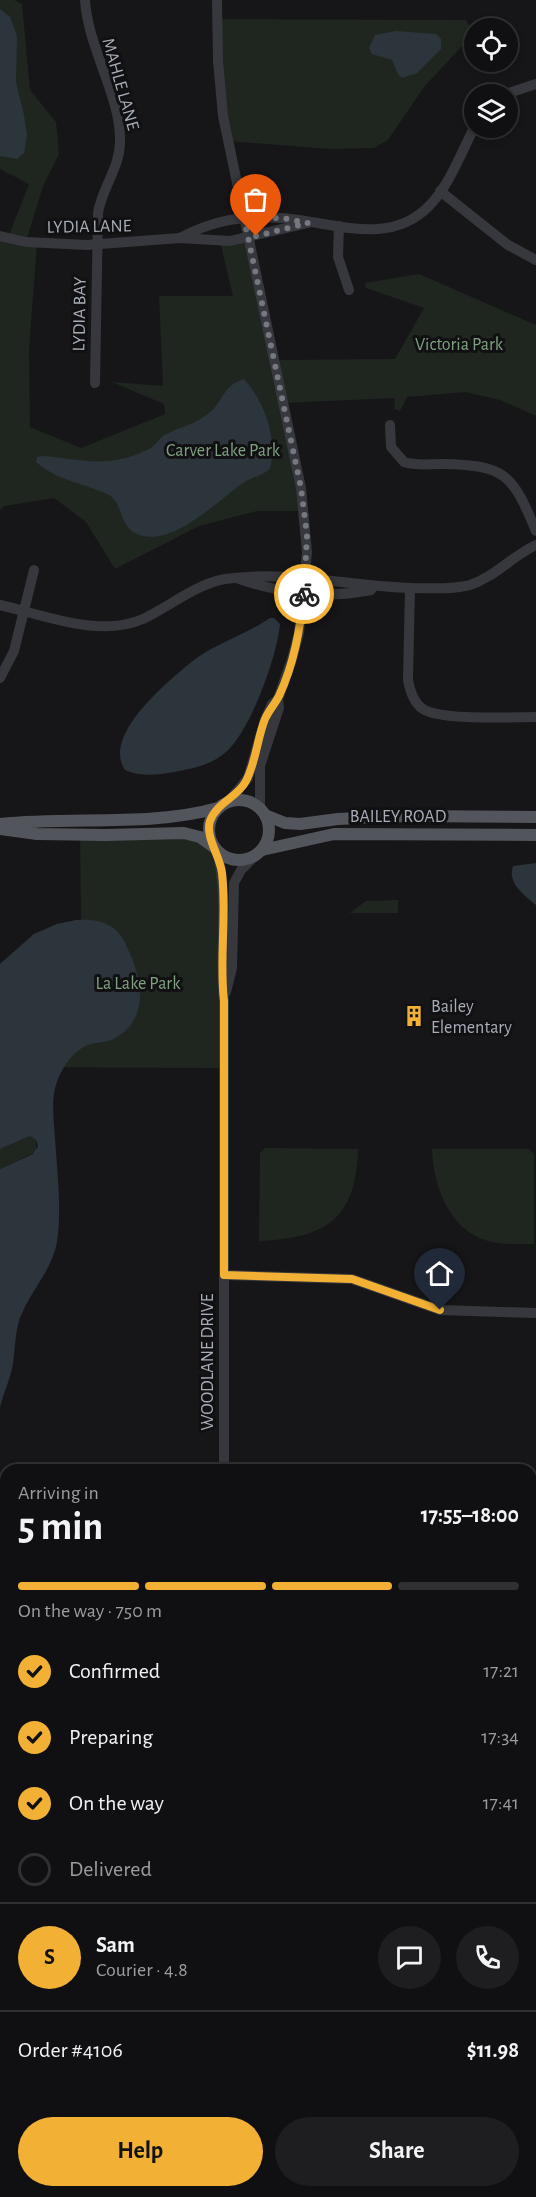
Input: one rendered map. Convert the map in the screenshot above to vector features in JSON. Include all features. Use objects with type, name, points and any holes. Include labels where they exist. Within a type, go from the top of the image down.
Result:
[{"type":"main road","points":[[0,824],[36,820],[162,817],[245,800],[263,812],[268,836],[260,851],[237,860],[194,835],[177,832],[96,835],[37,834],[0,829]]},
{"type":"main road","points":[[216,849],[209,836],[209,824],[223,805]]},
{"type":"main road","name":"BAILEY ROAD","points":[[263,812],[285,823],[300,824],[358,817],[536,817]]},
{"type":"main road","name":"BAILEY ROAD","points":[[260,851],[300,839],[342,834],[536,835]]},
{"type":"street","name":"MAHLE LANE","points":[[85,0],[90,32],[120,133],[116,167],[99,207],[97,245]]},
{"type":"street","points":[[217,0],[220,91],[248,238],[301,488],[307,535],[306,578],[296,645],[278,699],[279,708],[260,766],[263,812]]},
{"type":"street","points":[[518,90],[536,84]]},
{"type":"street","name":"LYDIA LANE","points":[[180,238],[210,223],[244,218],[282,218],[374,231],[398,226],[421,213],[440,191],[469,138]]},
{"type":"street","points":[[440,191],[511,247],[536,260]]},
{"type":"street","name":"LYDIA LANE","points":[[0,236],[26,242],[97,245],[180,238],[219,241],[248,238],[308,223]]},
{"type":"street","points":[[339,226],[338,257],[349,290]]},
{"type":"street","name":"LYDIA BAY","points":[[95,382],[97,245]]},
{"type":"street","points":[[390,425],[391,447],[404,462],[473,465],[502,474],[521,495],[536,531]]},
{"type":"street","points":[[0,605],[90,625],[115,626],[142,619],[213,582],[236,578],[266,575],[410,588],[447,588],[471,584],[485,579],[536,545]]},
{"type":"street","points":[[0,678],[14,651],[33,570]]},
{"type":"street","points":[[236,578],[265,588],[304,595],[329,596],[382,587]]},
{"type":"street","points":[[410,588],[408,681],[411,692],[419,705],[438,715],[536,717]]},
{"type":"street","points":[[223,805],[248,777],[265,720],[272,704],[278,699]]},
{"type":"street","name":"WOODLANE DRIVE","points":[[216,849],[222,880],[220,966],[224,1001],[224,1464]]},
{"type":"street","name":"WOODLANE DRIVE","points":[[224,1001],[232,968],[234,883],[241,870],[260,851]]},
{"type":"street","points":[[224,1275],[343,1278],[364,1282],[440,1310],[536,1313]]},
{"type":"green space","name":"Carver Lake Park","points":[[0,0],[14,0],[22,4],[30,90],[56,122],[59,154],[43,186],[26,242],[37,243],[29,350],[30,427],[81,448],[165,414],[164,404],[112,382],[163,386],[159,296],[233,296],[220,241],[248,238],[273,360],[395,359],[424,308],[366,288],[365,283],[419,274],[536,325],[536,416],[500,400],[465,392],[407,397],[400,411],[394,409],[395,398],[283,403],[305,511],[257,511],[199,526],[115,569],[86,522],[54,498],[4,506],[0,510],[0,236],[8,238],[29,184],[0,169]]},
{"type":"green space","points":[[218,19],[464,20],[464,44],[424,87],[388,140],[374,148],[330,149],[228,141]]},
{"type":"green space","name":"La Lake Park","points":[[177,832],[217,850],[224,1068],[0,1067],[0,964],[34,934],[57,924],[81,920],[80,835]]},
{"type":"green space","points":[[398,900],[398,913],[350,913],[366,901]]},
{"type":"green space","points":[[30,1136],[36,1140],[36,1152],[0,1169],[0,1149]]},
{"type":"green space","points":[[265,1148],[358,1149],[356,1173],[351,1192],[343,1208],[333,1220],[319,1229],[302,1235],[259,1241],[260,1153]]},
{"type":"green space","points":[[432,1149],[529,1149],[534,1154],[534,1244],[505,1244],[488,1241],[474,1236],[463,1227],[453,1217],[440,1191]]},
{"type":"shaded area","points":[[0,9],[10,17],[17,36],[16,82],[27,136],[24,153],[17,159],[0,156]]},
{"type":"shaded area","points":[[396,31],[436,34],[441,39],[441,49],[417,73],[402,78],[392,60],[372,54],[369,48],[375,35]]},
{"type":"shaded area","points":[[244,379],[258,398],[268,421],[272,445],[270,468],[243,483],[192,522],[177,530],[148,537],[135,533],[126,524],[116,502],[107,494],[52,473],[36,462],[37,457],[44,456],[97,462],[134,455],[151,448],[163,436],[204,417],[231,386]]},
{"type":"shaded area","points":[[270,618],[274,618],[280,624],[268,674],[244,729],[225,753],[201,766],[168,773],[155,775],[125,770],[120,756],[122,742],[140,711],[153,697],[198,657]]},
{"type":"shaded area","points":[[536,863],[536,905],[514,883],[512,872],[513,866]]},
{"type":"shaded area","points":[[76,920],[102,922],[119,933],[129,951],[138,977],[139,1004],[136,1016],[129,1027],[117,1037],[91,1044],[77,1051],[66,1063],[56,1085],[53,1110],[59,1203],[57,1242],[47,1269],[20,1318],[12,1369],[0,1408],[0,1169],[33,1154],[38,1146],[36,1140],[30,1136],[0,1149],[0,964],[34,934],[57,924]]},
{"type":"way so far","points":[[256,236],[308,223],[282,218],[244,218],[305,511],[307,565],[304,594]]},
{"type":"place","name":"Bailey Elementary","points":[[414,1016]]},
{"type":"route","points":[[304,594],[299,633],[292,659],[278,699],[272,704],[265,720],[248,777],[241,789],[218,808],[209,824],[209,836],[217,850],[222,880],[220,966],[224,1001],[222,1128],[224,1275],[333,1276],[352,1279],[423,1306],[440,1310]]},
{"type":"park label","name":"Victoria Park","points":[[459,344]]}]
